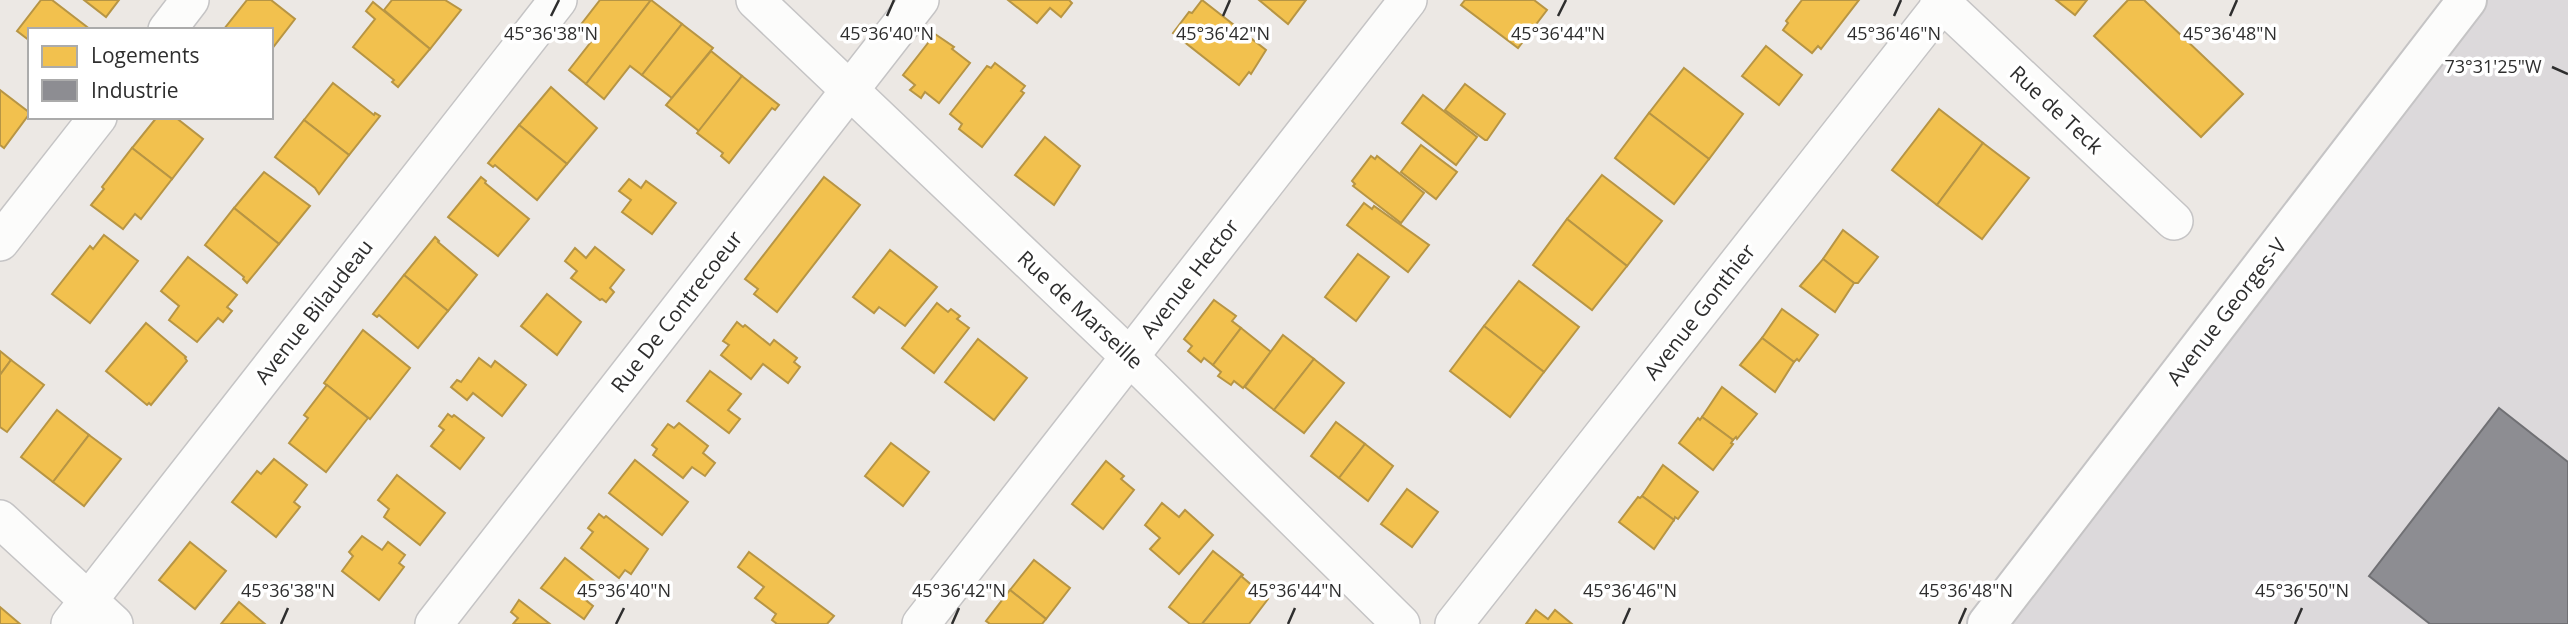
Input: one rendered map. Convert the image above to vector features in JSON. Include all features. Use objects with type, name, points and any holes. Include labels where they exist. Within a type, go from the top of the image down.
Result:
[{"type":"street","points":[[169,28],[190,0]]},
{"type":"street","name":"Avenue Bilaudeau","points":[[91,616],[558,0]]},
{"type":"street","name":"Rue de Marseille","points":[[755,0],[1130,356],[1401,624]]},
{"type":"street","name":"Rue De Contrecoeur","points":[[434,624],[920,0]]},
{"type":"street","name":"Avenue Hector","points":[[921,624],[1408,0]]},
{"type":"street","name":"Avenue Georges-V","points":[[1987,624],[2467,0]]},
{"type":"street","name":"Rue de Teck","points":[[1942,1],[2174,221]]},
{"type":"street","name":"Avenue Gonthier","points":[[1454,624],[1942,1]]},
{"type":"street","points":[[0,242],[96,119]]},
{"type":"street","points":[[0,519],[91,616]]},
{"type":"shaded area","points":[[2485,0],[2568,0],[2568,624],[2005,624]]},
{"type":"building: Logements","points":[[41,0],[52,0],[88,28],[28,28],[28,39],[17,31]]},
{"type":"building: Logements","points":[[84,0],[119,0],[106,17]]},
{"type":"building: Logements","points":[[247,0],[271,0],[295,19],[273,47],[273,28],[225,28]]},
{"type":"building: Logements","points":[[392,0],[445,0],[461,10],[430,49],[384,10]]},
{"type":"building: Logements","points":[[600,0],[651,0],[586,84],[569,70],[594,38],[579,27]]},
{"type":"building: Logements","points":[[651,0],[682,24],[642,75],[630,66],[604,99],[586,84]]},
{"type":"building: Logements","points":[[1008,0],[1069,0],[1072,3],[1061,17],[1050,8],[1037,23]]},
{"type":"building: Logements","points":[[1202,0],[1266,50],[1251,74],[1249,72],[1239,85],[1173,33]]},
{"type":"building: Logements","points":[[1259,0],[1306,0],[1288,24]]},
{"type":"building: Logements","points":[[1465,0],[1534,0],[1547,10],[1518,48],[1461,5]]},
{"type":"building: Logements","points":[[1802,0],[1859,0],[1821,49],[1818,46],[1812,53],[1783,30],[1788,23],[1786,21]]},
{"type":"building: Logements","points":[[2056,0],[2087,0],[2075,15]]},
{"type":"building: Logements","points":[[2128,0],[2144,0],[2243,94],[2201,137],[2094,36]]},
{"type":"building: Logements","points":[[373,2],[430,49],[398,87],[392,82],[394,80],[353,47],[375,19],[366,11]]},
{"type":"building: Logements","points":[[682,24],[713,48],[672,98],[642,75]]},
{"type":"building: Logements","points":[[935,34],[954,47],[952,49],[970,63],[939,103],[925,92],[921,98],[910,90],[915,85],[903,75]]},
{"type":"building: Logements","points":[[1766,46],[1802,75],[1779,105],[1742,76]]},
{"type":"building: Logements","points":[[711,51],[742,76],[699,131],[666,105]]},
{"type":"building: Logements","points":[[995,63],[1025,86],[1021,91],[1024,93],[982,147],[959,129],[962,124],[950,114],[987,66],[991,68]]},
{"type":"building: Logements","points":[[1684,68],[1743,114],[1709,159],[1649,113]]},
{"type":"building: Logements","points":[[742,76],[779,105],[775,110],[772,108],[729,163],[721,156],[723,153],[697,133]]},
{"type":"building: Logements","points":[[333,83],[374,115],[375,113],[380,116],[349,155],[304,120]]},
{"type":"building: Logements","points":[[1465,84],[1505,114],[1487,140],[1445,110]]},
{"type":"building: Logements","points":[[551,87],[597,128],[567,164],[519,125]]},
{"type":"building: Logements","points":[[0,90],[28,111],[28,116],[4,148],[0,145]]},
{"type":"building: Logements","points":[[1423,95],[1477,137],[1456,165],[1402,123]]},
{"type":"building: Logements","points":[[1939,109],[1983,143],[1937,205],[1892,170]]},
{"type":"building: Logements","points":[[1649,113],[1709,159],[1674,204],[1615,158]]},
{"type":"building: Logements","points":[[155,119],[178,119],[203,139],[172,179],[132,148]]},
{"type":"building: Logements","points":[[304,120],[349,155],[319,194],[275,157]]},
{"type":"building: Logements","points":[[519,125],[567,164],[537,200],[495,165],[493,167],[488,163]]},
{"type":"building: Logements","points":[[1045,137],[1080,166],[1054,205],[1015,175]]},
{"type":"building: Logements","points":[[1983,143],[2029,178],[1982,239],[1937,205]]},
{"type":"building: Logements","points":[[1421,145],[1457,172],[1436,199],[1401,172]]},
{"type":"building: Logements","points":[[132,148],[172,179],[141,219],[135,214],[123,229],[91,205]]},
{"type":"building: Logements","points":[[1371,156],[1375,159],[1377,156],[1424,193],[1401,223],[1353,186],[1355,184],[1352,181]]},
{"type":"building: Logements","points":[[264,172],[310,206],[279,244],[234,208]]},
{"type":"building: Logements","points":[[1602,175],[1662,221],[1627,266],[1567,219]]},
{"type":"building: Logements","points":[[481,177],[529,219],[498,256],[448,217]]},
{"type":"building: Logements","points":[[824,177],[860,205],[777,312],[754,294],[758,289],[745,279]]},
{"type":"building: Logements","points":[[629,179],[641,188],[646,181],[676,203],[652,234],[622,212],[631,200],[619,191]]},
{"type":"building: Logements","points":[[1364,203],[1372,209],[1374,206],[1429,245],[1408,272],[1347,225]]},
{"type":"building: Logements","points":[[234,208],[279,244],[247,283],[244,277],[205,245]]},
{"type":"building: Logements","points":[[1567,219],[1627,266],[1592,310],[1533,265]]},
{"type":"building: Logements","points":[[1843,230],[1878,257],[1858,283],[1854,283],[1823,259]]},
{"type":"building: Logements","points":[[104,235],[138,261],[90,323],[52,294],[90,246],[93,249]]},
{"type":"building: Logements","points":[[435,237],[477,275],[448,311],[404,275]]},
{"type":"building: Logements","points":[[595,247],[624,270],[610,288],[614,292],[606,302],[571,278],[577,271],[565,261],[575,248],[586,258]]},
{"type":"building: Logements","points":[[890,250],[937,287],[905,326],[879,307],[874,313],[853,297]]},
{"type":"building: Logements","points":[[1358,254],[1389,277],[1356,321],[1325,297]]},
{"type":"building: Logements","points":[[188,257],[237,295],[227,307],[232,311],[223,322],[218,318],[197,342],[169,320],[179,306],[161,291]]},
{"type":"building: Logements","points":[[1823,259],[1854,283],[1835,312],[1800,286]]},
{"type":"building: Logements","points":[[404,275],[448,311],[418,348],[379,315],[377,317],[373,314]]},
{"type":"building: Logements","points":[[1519,281],[1579,327],[1544,372],[1484,326]]},
{"type":"building: Logements","points":[[547,294],[581,322],[557,355],[521,326]]},
{"type":"building: Logements","points":[[1214,300],[1236,316],[1232,321],[1241,328],[1213,365],[1204,358],[1201,362],[1188,351],[1192,346],[1184,339]]},
{"type":"building: Logements","points":[[937,303],[948,312],[951,309],[960,316],[957,319],[969,328],[934,373],[902,348]]},
{"type":"building: Logements","points":[[1782,309],[1818,335],[1799,361],[1797,359],[1794,362],[1762,338]]},
{"type":"building: Logements","points":[[737,322],[743,327],[745,325],[770,345],[774,340],[797,358],[794,362],[800,367],[788,383],[763,364],[751,379],[721,355],[729,345],[723,341]]},
{"type":"building: Logements","points":[[146,323],[186,357],[187,361],[151,405],[147,405],[106,371]]},
{"type":"building: Logements","points":[[1484,326],[1544,372],[1510,417],[1450,371]]},
{"type":"building: Logements","points":[[1241,328],[1271,352],[1243,388],[1234,381],[1231,385],[1218,376],[1221,372],[1213,365]]},
{"type":"building: Logements","points":[[363,330],[410,368],[370,419],[324,383]]},
{"type":"building: Logements","points":[[1283,335],[1314,359],[1274,410],[1245,387]]},
{"type":"building: Logements","points":[[1762,338],[1794,362],[1775,392],[1740,365]]},
{"type":"building: Logements","points":[[978,339],[1027,378],[994,420],[945,382]]},
{"type":"building: Logements","points":[[0,351],[11,360],[0,375]]},
{"type":"building: Logements","points":[[479,358],[491,367],[495,361],[526,385],[502,416],[473,393],[467,400],[451,387],[457,380],[461,382]]},
{"type":"building: Logements","points":[[1314,359],[1344,383],[1304,433],[1274,410]]},
{"type":"building: Logements","points":[[11,360],[44,385],[7,432],[0,427],[0,375]]},
{"type":"building: Logements","points":[[710,371],[741,394],[728,410],[740,419],[729,433],[687,401]]},
{"type":"building: Logements","points":[[327,385],[368,418],[326,472],[289,443],[308,418],[304,415]]},
{"type":"building: Logements","points":[[1722,387],[1757,414],[1737,439],[1736,437],[1733,440],[1702,417]]},
{"type":"building: Logements","points":[[57,410],[89,435],[53,482],[21,457]]},
{"type":"building: Logements","points":[[448,414],[452,417],[454,415],[484,438],[460,469],[431,446],[444,430],[439,426]]},
{"type":"building: Logements","points":[[1702,417],[1733,440],[1733,444],[1713,470],[1679,443],[1698,418],[1700,420]]},
{"type":"building: Logements","points":[[1336,422],[1365,444],[1339,478],[1311,456]]},
{"type":"building: Logements","points":[[679,423],[708,446],[703,453],[715,463],[705,476],[692,467],[683,478],[653,455],[657,449],[652,445],[668,424],[674,428]]},
{"type":"building: Logements","points":[[89,435],[121,459],[84,506],[53,482]]},
{"type":"building: Logements","points":[[891,443],[929,472],[903,506],[865,476]]},
{"type":"building: Logements","points":[[1365,444],[1393,466],[1368,501],[1339,478]]},
{"type":"building: Logements","points":[[274,459],[307,485],[294,502],[300,507],[276,537],[232,502],[257,471],[261,474]]},
{"type":"building: Logements","points":[[635,460],[688,502],[662,535],[609,493]]},
{"type":"building: Logements","points":[[1106,461],[1124,476],[1121,479],[1134,490],[1103,529],[1072,504]]},
{"type":"building: Logements","points":[[1663,465],[1698,492],[1678,519],[1675,517],[1674,520],[1642,496]]},
{"type":"building: Logements","points":[[397,475],[445,513],[420,545],[384,517],[389,509],[378,500]]},
{"type":"building: Logements","points":[[1407,489],[1438,512],[1412,547],[1381,524]]},
{"type":"building: Logements","points":[[1642,496],[1674,520],[1654,549],[1619,522],[1638,497]]},
{"type":"building: Logements","points":[[1162,503],[1179,517],[1185,510],[1213,535],[1179,574],[1150,549],[1160,538],[1145,525]]},
{"type":"building: Logements","points":[[599,514],[604,518],[606,516],[648,549],[631,574],[625,570],[619,578],[581,548],[593,532],[588,528]]},
{"type":"building: Logements","points":[[362,536],[382,550],[388,542],[405,555],[399,563],[404,567],[379,600],[342,571],[353,556],[349,552]]},
{"type":"building: Logements","points":[[190,542],[226,571],[195,609],[159,580]]},
{"type":"building: Logements","points":[[1213,551],[1243,575],[1202,624],[1190,624],[1169,607]]},
{"type":"building: Logements","points":[[749,552],[834,616],[827,624],[777,624],[772,620],[776,614],[755,598],[764,587],[738,567]]},
{"type":"building: Logements","points":[[565,558],[594,581],[582,597],[593,606],[584,619],[541,588]]},
{"type":"building: Logements","points":[[1034,560],[1070,588],[1046,619],[1010,590]]},
{"type":"building: Logements","points":[[1241,576],[1268,599],[1249,624],[1202,624]]},
{"type":"building: Logements","points":[[1010,590],[1046,619],[1042,624],[990,624],[986,621]]},
{"type":"building: Logements","points":[[519,600],[550,624],[513,624],[518,618],[511,612]]},
{"type":"building: Logements","points":[[239,602],[265,624],[221,624]]},
{"type":"building: Logements","points":[[0,607],[20,624],[0,624]]},
{"type":"building: Logements","points":[[1536,610],[1548,619],[1555,610],[1572,624],[1526,624]]},
{"type":"building: Industrie","points":[[2499,408],[2568,462],[2568,624],[2430,624],[2369,576]]}]
